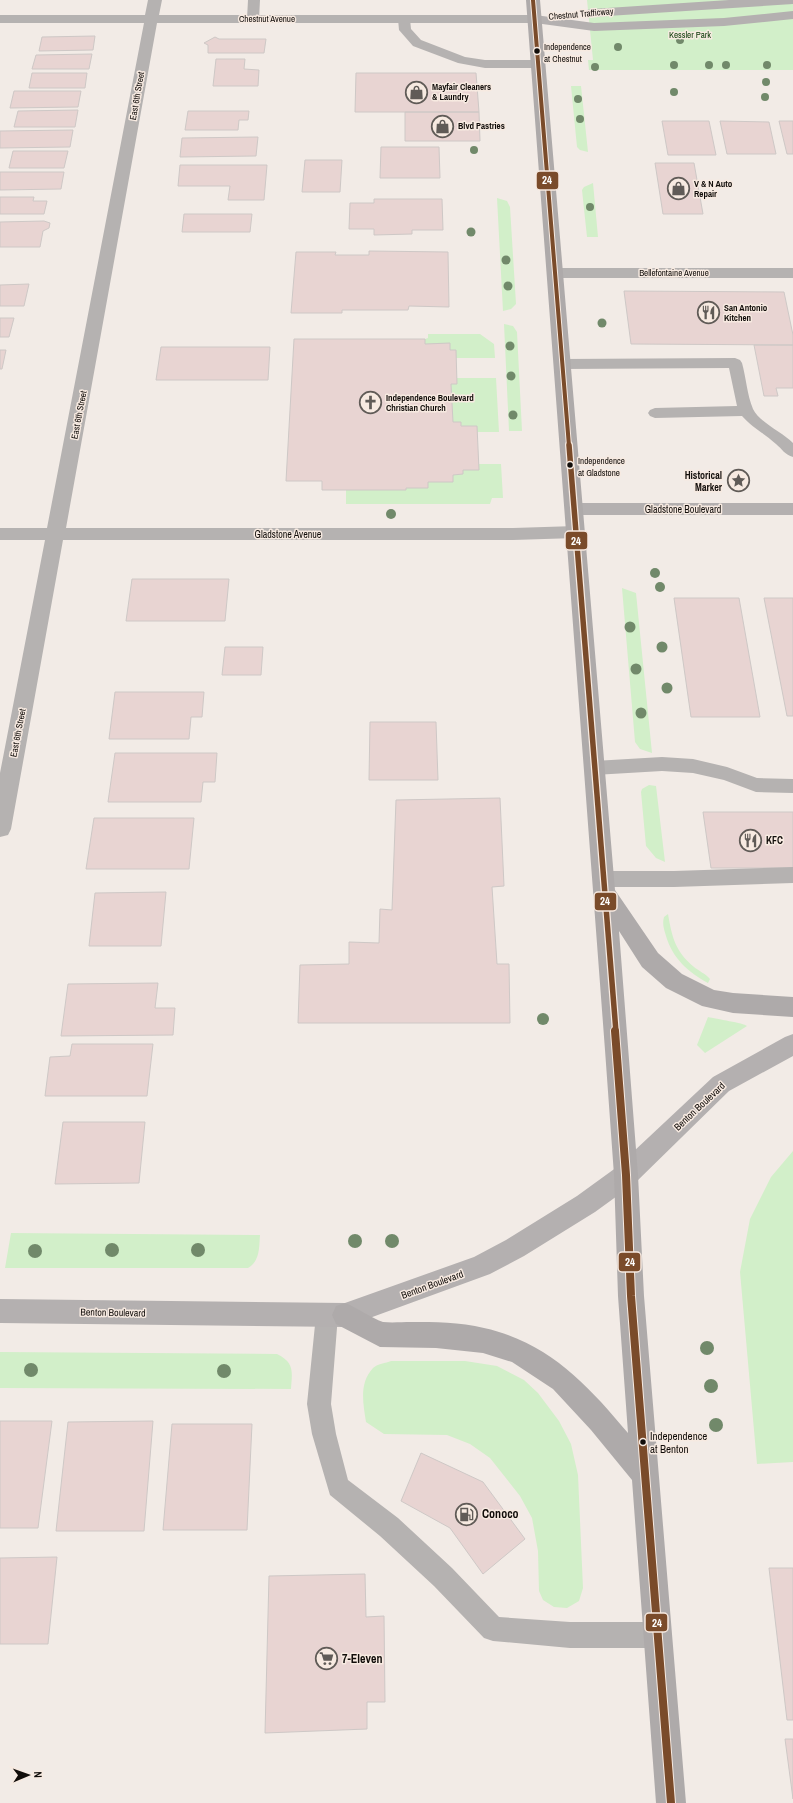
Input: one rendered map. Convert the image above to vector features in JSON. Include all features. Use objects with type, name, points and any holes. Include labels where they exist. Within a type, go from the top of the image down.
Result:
[{"type":"main road","points":[[533,0],[604,885],[626,1175],[631,1296],[671,1803]]},
{"type":"main road","points":[[604,885],[650,960],[674,981],[710,999],[733,1004],[793,1007]]},
{"type":"main road","points":[[336,1315],[380,1334],[436,1335],[483,1340],[519,1351],[562,1380],[601,1421],[644,1473]]},
{"type":"street","name":"East 6th Street","points":[[0,829],[155,0]]},
{"type":"street","name":"Chestnut Trafficway","points":[[535,19],[638,9],[791,0]]},
{"type":"street","name":"Chestnut Trafficway","points":[[535,19],[594,27],[724,22],[793,15]]},
{"type":"street","name":"Chestnut Avenue","points":[[0,19],[535,19]]},
{"type":"street","name":"Bellefontaine Avenue","points":[[555,273],[793,273]]},
{"type":"street","name":"Gladstone Boulevard","points":[[574,509],[793,509]]},
{"type":"street","name":"Gladstone Avenue","points":[[0,534],[513,534],[576,532]]},
{"type":"street","name":"Benton Boulevard","points":[[0,1311],[336,1315],[482,1266],[515,1248],[586,1204],[626,1175],[721,1084],[793,1044]]},
{"type":"lane","points":[[253,19],[254,0]]},
{"type":"lane","points":[[404,19],[405,30],[417,43],[462,60],[484,64],[538,64]]},
{"type":"lane","points":[[562,364],[735,363],[746,411],[759,425],[781,440],[793,452]]},
{"type":"lane","points":[[655,413],[746,411]]},
{"type":"lane","points":[[594,768],[662,764],[693,766],[727,774],[756,785],[793,786]]},
{"type":"lane","points":[[604,885],[674,879],[793,875]]},
{"type":"lane","points":[[336,1315],[319,1404],[324,1434],[338,1487],[389,1527],[443,1577],[493,1629],[570,1636],[658,1635]]},
{"type":"green space","name":"Kessler Park","points":[[587,0],[793,0],[793,70],[589,70],[588,60],[593,60]]},
{"type":"green space","points":[[571,86],[581,86],[588,152],[580,150],[577,147]]},
{"type":"green space","points":[[593,183],[598,237],[587,237],[582,190],[584,187]]},
{"type":"green space","points":[[497,198],[507,201],[510,207],[516,304],[511,309],[503,311]]},
{"type":"green space","points":[[504,324],[513,326],[517,332],[522,431],[509,431]]},
{"type":"green space","points":[[428,334],[480,334],[494,344],[495,358],[456,358],[456,350],[450,350],[449,344],[425,344],[425,339],[428,338]]},
{"type":"green space","points":[[457,378],[496,378],[499,432],[477,432],[453,422],[451,384],[457,384]]},
{"type":"green space","points":[[479,464],[501,464],[503,498],[492,498],[490,504],[346,504],[346,490],[405,490],[406,488],[428,482],[453,482],[453,475],[463,474],[463,470],[479,470]]},
{"type":"green space","points":[[622,588],[636,593],[652,753],[640,749],[635,742]]},
{"type":"green space","points":[[649,785],[656,786],[665,862],[656,858],[646,846],[641,792],[642,789]]},
{"type":"green space","points":[[668,914],[673,937],[678,949],[694,967],[710,979],[708,983],[682,964],[673,952],[666,936],[663,922],[664,917]]},
{"type":"green space","points":[[708,1017],[747,1026],[705,1053],[697,1045]]},
{"type":"green space","points":[[793,1151],[793,1462],[757,1464],[740,1272],[750,1219],[771,1177]]},
{"type":"green space","points":[[11,1233],[260,1235],[257,1258],[248,1268],[5,1268]]},
{"type":"green space","points":[[0,1352],[277,1354],[283,1357],[290,1365],[292,1373],[291,1389],[0,1388]]},
{"type":"green space","points":[[391,1361],[465,1361],[497,1366],[524,1380],[538,1393],[559,1421],[571,1444],[578,1475],[583,1588],[579,1601],[567,1608],[554,1607],[543,1600],[539,1591],[538,1551],[532,1518],[520,1496],[490,1458],[470,1444],[447,1435],[384,1434],[366,1422],[363,1394],[366,1380],[373,1368]]},
{"type":"building","points":[[95,36],[93,50],[39,51],[42,37]]},
{"type":"building","points":[[215,37],[219,39],[266,39],[264,53],[208,53],[208,45],[204,43]]},
{"type":"building","points":[[92,54],[89,69],[32,69],[36,55]]},
{"type":"building","points":[[216,59],[245,59],[244,69],[259,70],[258,86],[213,86]]},
{"type":"building","points":[[32,73],[87,73],[85,88],[29,88]]},
{"type":"building","name":"Mayfair Cleaners & Laundry","points":[[356,73],[476,73],[479,112],[355,112]]},
{"type":"building","points":[[14,91],[81,91],[78,107],[10,108]]},
{"type":"building","points":[[78,110],[75,127],[14,127],[18,111]]},
{"type":"building","points":[[188,111],[249,111],[248,120],[239,120],[238,130],[185,130]]},
{"type":"building","name":"Blvd Pastries","points":[[405,112],[479,112],[480,141],[405,141]]},
{"type":"building","points":[[662,121],[709,121],[716,155],[668,155]]},
{"type":"building","points":[[720,121],[769,122],[776,154],[727,154]]},
{"type":"building","points":[[779,121],[793,121],[793,154],[787,154]]},
{"type":"building","points":[[73,130],[70,147],[0,148],[0,131]]},
{"type":"building","points":[[258,137],[256,156],[180,157],[182,138]]},
{"type":"building","points":[[381,147],[439,147],[440,178],[380,178]]},
{"type":"building","points":[[13,151],[68,151],[64,168],[9,168]]},
{"type":"building","points":[[305,160],[342,160],[340,192],[302,192]]},
{"type":"building","name":"V & N Auto Repair","points":[[655,163],[694,163],[703,214],[663,214]]},
{"type":"building","points":[[180,165],[267,165],[264,200],[228,200],[230,186],[178,186]]},
{"type":"building","points":[[0,172],[64,172],[61,189],[0,190]]},
{"type":"building","points":[[0,197],[34,197],[33,201],[47,201],[44,214],[0,214]]},
{"type":"building","points":[[374,199],[442,199],[443,230],[412,230],[412,234],[374,235],[374,229],[349,229],[350,203],[374,203]]},
{"type":"building","points":[[184,214],[252,214],[250,232],[182,232]]},
{"type":"building","points":[[44,221],[50,223],[49,228],[43,231],[40,247],[0,247],[0,222]]},
{"type":"building","points":[[369,251],[448,252],[449,307],[409,306],[408,310],[342,310],[342,313],[291,313],[296,252],[336,252],[335,255],[369,255]]},
{"type":"building","points":[[29,284],[24,306],[0,306],[0,285]]},
{"type":"building","name":"San Antonio Kitchen","points":[[624,291],[784,292],[793,335],[793,345],[631,344]]},
{"type":"building","points":[[0,318],[14,318],[9,337],[0,337]]},
{"type":"building","name":"Independence Boulevard Christian Church","points":[[294,339],[425,339],[425,344],[450,343],[450,350],[456,350],[457,384],[451,384],[453,422],[461,422],[461,426],[477,426],[479,470],[463,470],[463,474],[453,475],[453,482],[428,482],[428,488],[406,488],[406,490],[322,490],[322,481],[286,481]]},
{"type":"building","points":[[754,345],[793,345],[793,388],[776,388],[778,396],[764,396]]},
{"type":"building","points":[[161,347],[270,347],[268,380],[156,380]]},
{"type":"building","points":[[0,350],[6,350],[2,369],[0,369]]},
{"type":"building","points":[[132,579],[229,579],[225,621],[126,621]]},
{"type":"building","points":[[674,598],[739,598],[760,717],[691,717]]},
{"type":"building","points":[[764,598],[793,598],[793,716],[787,716]]},
{"type":"building","points":[[225,647],[263,647],[261,675],[222,675]]},
{"type":"building","points":[[115,692],[204,692],[202,717],[191,717],[189,739],[109,739]]},
{"type":"building","points":[[370,722],[436,722],[438,780],[369,780]]},
{"type":"building","points":[[115,753],[217,753],[215,782],[203,782],[201,802],[108,802]]},
{"type":"building","points":[[500,798],[504,886],[492,887],[497,964],[509,964],[510,1023],[298,1023],[300,965],[349,964],[349,942],[379,943],[380,909],[392,910],[396,800]]},
{"type":"building","name":"KFC","points":[[703,812],[793,812],[793,868],[711,868]]},
{"type":"building","points":[[94,818],[194,818],[189,869],[86,869]]},
{"type":"building","points":[[166,892],[161,946],[89,946],[95,893]]},
{"type":"building","points":[[158,983],[155,1008],[175,1008],[173,1035],[61,1036],[68,984]]},
{"type":"building","points":[[72,1044],[153,1044],[147,1096],[45,1096],[50,1057],[70,1056]]},
{"type":"building","points":[[63,1122],[145,1122],[139,1183],[55,1184]]},
{"type":"building","points":[[0,1421],[52,1421],[38,1528],[0,1528]]},
{"type":"building","points":[[153,1421],[144,1531],[56,1531],[68,1422]]},
{"type":"building","points":[[172,1424],[252,1424],[247,1530],[163,1530]]},
{"type":"building","name":"Conoco","points":[[421,1453],[483,1482],[525,1539],[483,1574],[450,1528],[401,1501]]},
{"type":"building","points":[[57,1557],[48,1644],[0,1644],[0,1558]]},
{"type":"building","points":[[769,1568],[793,1568],[793,1720],[787,1720]]},
{"type":"building","name":"7-Eleven","points":[[365,1574],[366,1617],[384,1616],[385,1702],[367,1702],[367,1729],[265,1733],[269,1576]]},
{"type":"building","points":[[785,1739],[793,1739],[793,1799]]},
{"type":"transit line","name":"24","points":[[533,0],[617,1050],[626,1175],[631,1296],[671,1803]]},
{"type":"place","name":"Independence at Chestnut","points":[[537,51]]},
{"type":"place","name":"Mayfair Cleaners & Laundry","points":[[416,92]]},
{"type":"place","name":"Blvd Pastries","points":[[442,126]]},
{"type":"place","name":"V & N Auto Repair","points":[[679,189]]},
{"type":"place","name":"San Antonio Kitchen","points":[[708,313]]},
{"type":"place","name":"Independence Boulevard Christian Church","points":[[371,403]]},
{"type":"place","name":"Independence at Gladstone","points":[[570,465]]},
{"type":"place","name":"Historical Marker","points":[[738,481]]},
{"type":"place","name":"KFC","points":[[750,840]]},
{"type":"place","name":"Independence at Benton","points":[[643,1442]]},
{"type":"place","name":"Conoco","points":[[466,1514]]},
{"type":"place","name":"7-Eleven","points":[[326,1659]]}]
